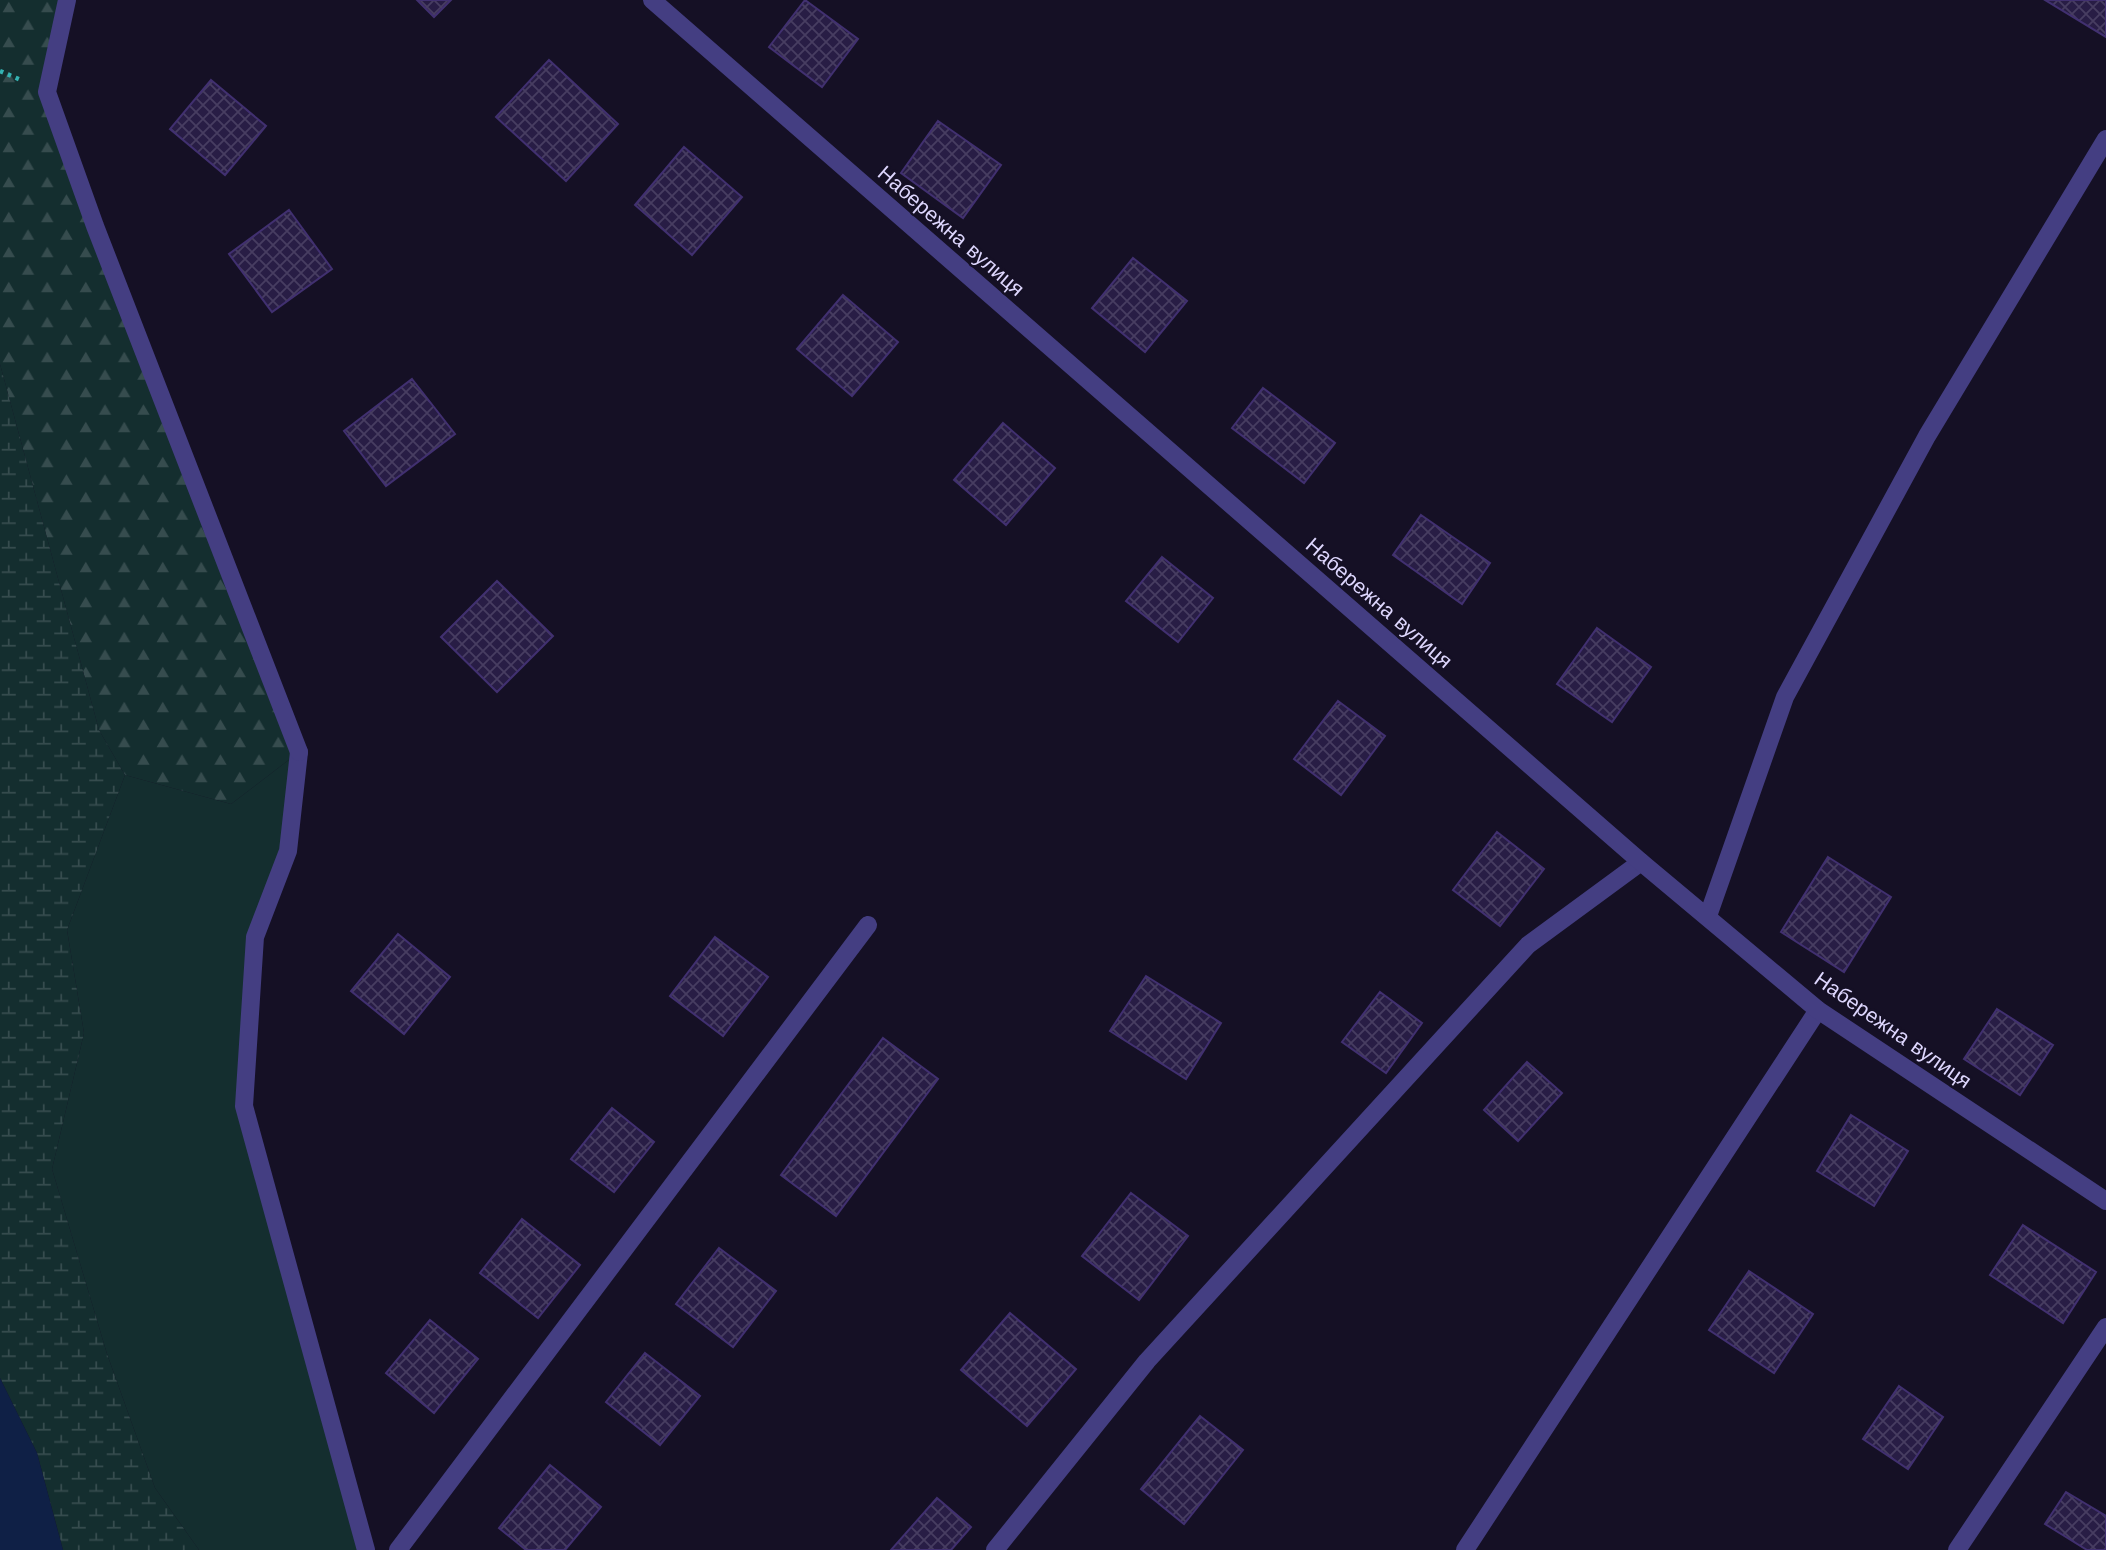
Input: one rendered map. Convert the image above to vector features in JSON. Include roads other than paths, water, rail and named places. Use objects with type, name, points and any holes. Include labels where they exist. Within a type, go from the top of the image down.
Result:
[{"type":"street","points":[[67,0],[47,92],[95,226],[299,752],[288,851],[254,937],[244,1106],[366,1550]]},
{"type":"street","name":"Набережна вулиця","points":[[652,0],[1641,862],[1818,1010],[2106,1200]]},
{"type":"street","points":[[1708,916],[1785,697],[1927,436],[2106,139]]},
{"type":"street","points":[[995,1550],[1147,1361],[1528,945],[1641,862]]},
{"type":"street","points":[[398,1550],[868,925]]},
{"type":"street","points":[[1465,1550],[1818,1010]]},
{"type":"street","points":[[1958,1550],[2106,1327]]},
{"type":"water","points":[[0,1378],[37,1453],[63,1550],[0,1550]]}]
